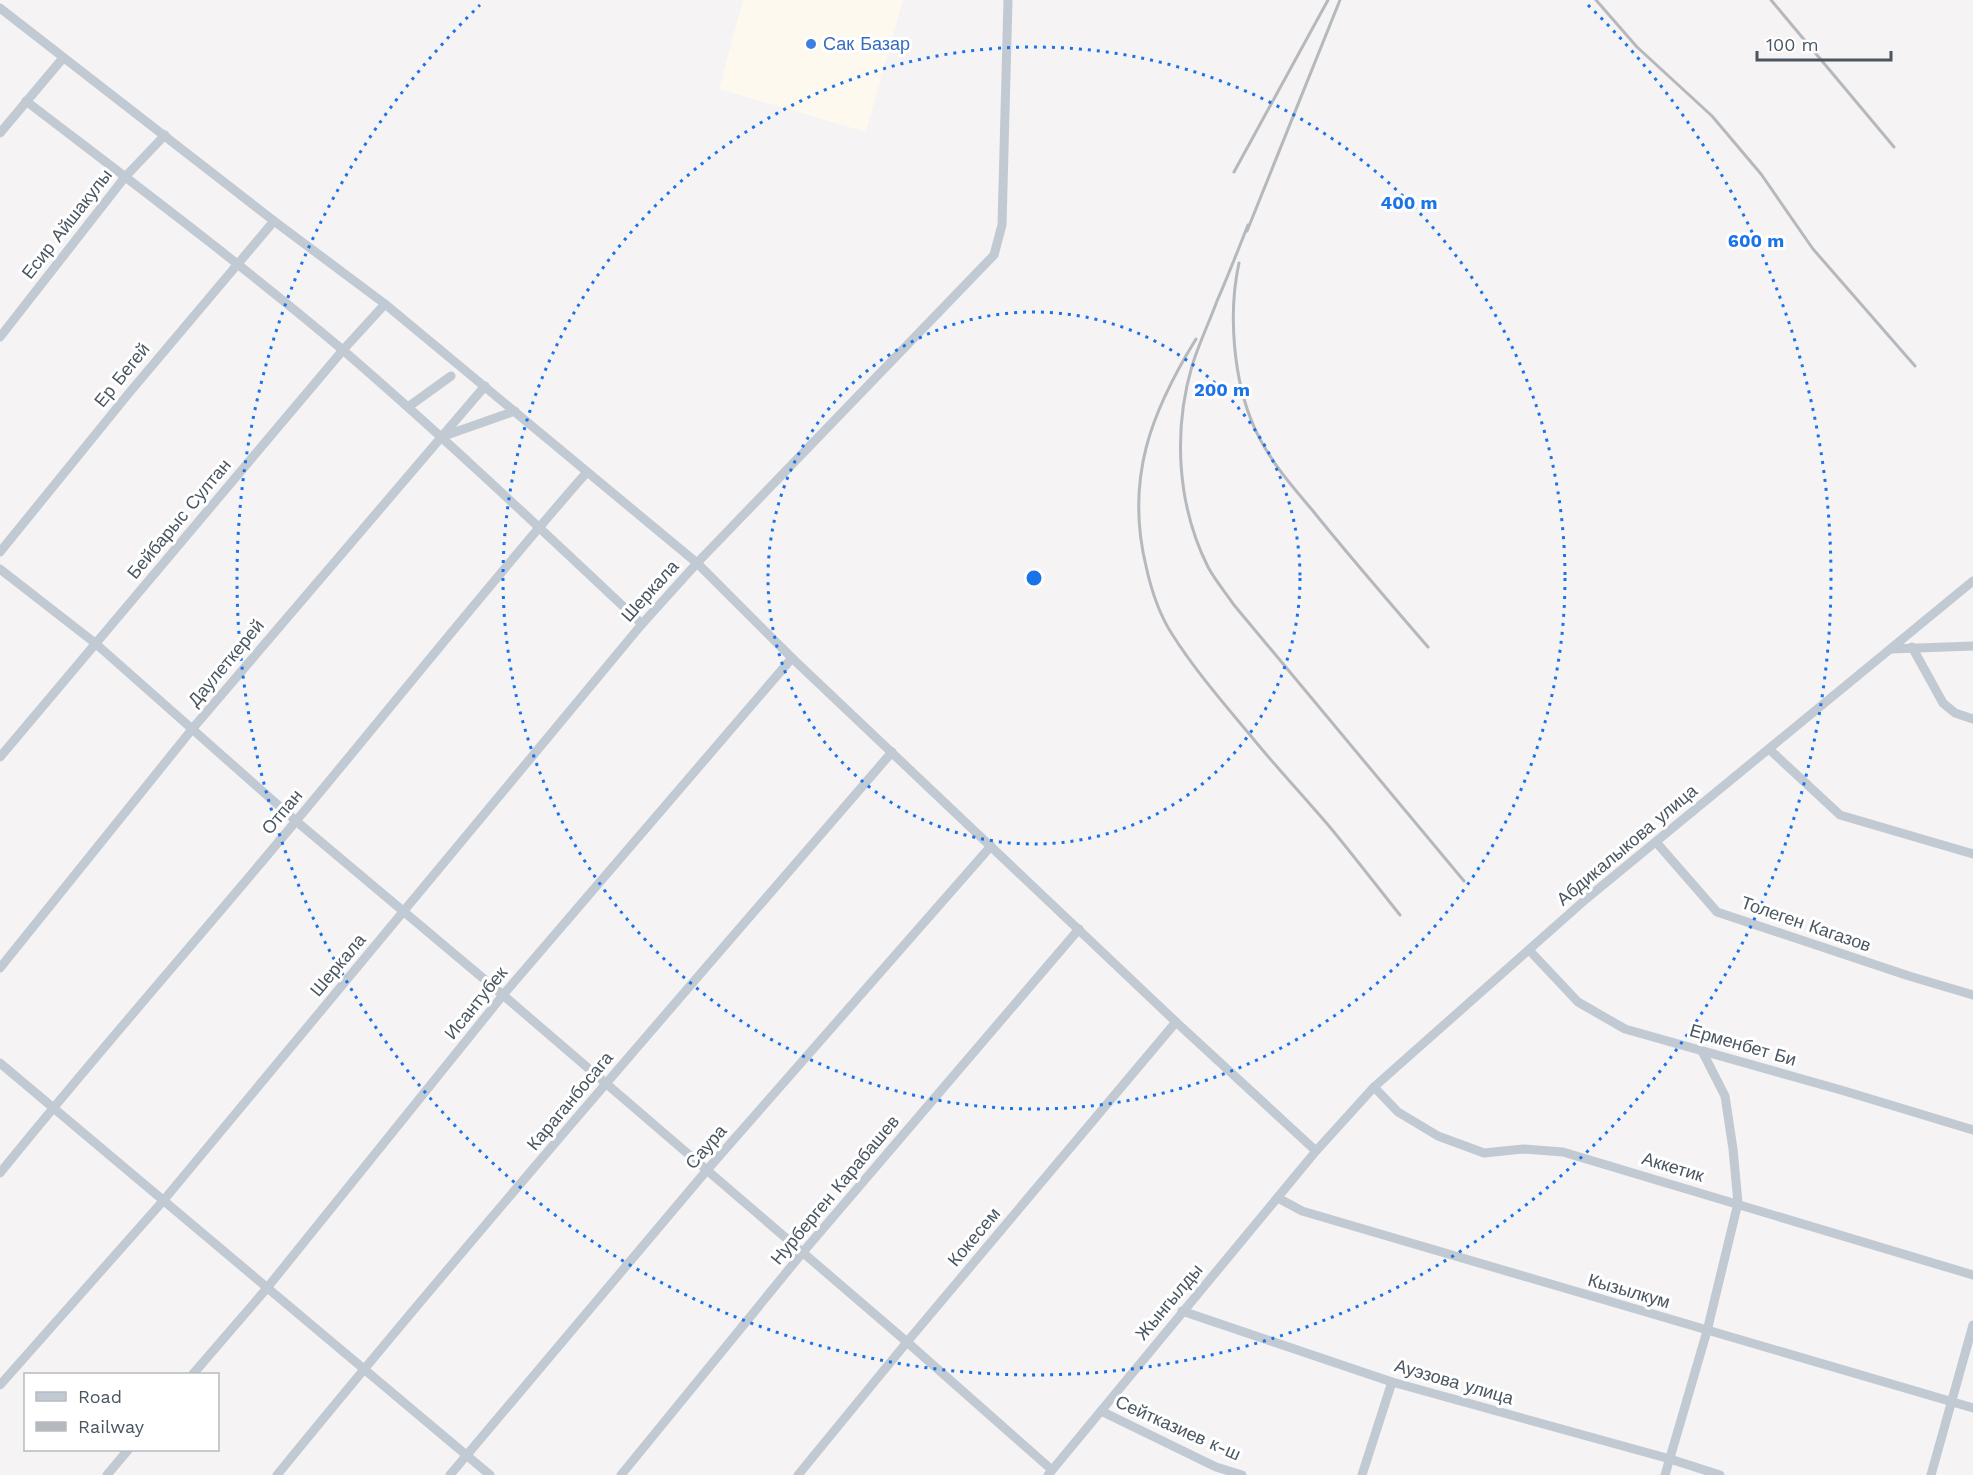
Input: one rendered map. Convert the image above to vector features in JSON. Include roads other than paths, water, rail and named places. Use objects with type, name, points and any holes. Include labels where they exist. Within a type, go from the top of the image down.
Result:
[{"type":"street","name":"Шеркала","points":[[0,1385],[163,1201],[642,624],[697,563],[994,255],[1002,225],[1008,0]]},
{"type":"street","points":[[0,8],[274,221],[385,304],[697,563],[792,658],[1176,1022],[1316,1150]]},
{"type":"street","points":[[0,133],[63,58]]},
{"type":"street","points":[[26,101],[237,263],[343,350],[441,437],[642,624]]},
{"type":"street","name":"Есир Айшакулы","points":[[0,337],[125,177],[165,135]]},
{"type":"street","name":"Ер Бегей","points":[[0,552],[274,221]]},
{"type":"street","name":"Бейбарыс Султан","points":[[0,757],[343,350],[385,304]]},
{"type":"street","points":[[408,407],[451,376]]},
{"type":"street","name":"Даулеткерей","points":[[0,968],[193,728],[485,386]]},
{"type":"street","points":[[441,437],[515,411]]},
{"type":"street","name":"Отпан","points":[[0,1173],[52,1108],[296,821],[538,527],[587,472]]},
{"type":"street","points":[[0,568],[95,644],[296,821],[803,1252],[907,1342],[1050,1472]]},
{"type":"street","name":"Абдикалыкова улица","points":[[1316,1150],[1374,1087],[1586,899],[1973,581]]},
{"type":"street","points":[[1890,649],[1973,646]]},
{"type":"street","points":[[1912,647],[1935,691],[1944,703],[1954,713],[1973,719]]},
{"type":"street","name":"Исантубек","points":[[194,1373],[267,1288],[503,995],[792,658]]},
{"type":"street","points":[[1769,749],[1840,815],[1973,854]]},
{"type":"street","name":"Караганбосага","points":[[278,1475],[364,1369],[606,1083],[892,752]]},
{"type":"street","name":"Толеген Кагазов","points":[[1656,842],[1717,912],[1973,995]]},
{"type":"street","name":"Саура","points":[[450,1475],[707,1170],[991,846]]},
{"type":"street","name":"Нурберген Карабашев","points":[[621,1475],[803,1252],[1079,930]]},
{"type":"street","name":"Ерменбет Би","points":[[1528,950],[1578,1002],[1625,1029],[1973,1130]]},
{"type":"street","name":"Кокесем","points":[[798,1475],[1176,1022]]},
{"type":"street","points":[[1665,1475],[1707,1331],[1738,1203],[1725,1096],[1701,1051]]},
{"type":"street","points":[[0,1064],[490,1475]]},
{"type":"street","name":"Аккетик","points":[[1374,1087],[1398,1112],[1438,1136],[1484,1153],[1523,1149],[1563,1152],[1973,1275]]},
{"type":"street","name":"Жынгылды","points":[[1050,1472],[1316,1150]]},
{"type":"street","name":"Кызылкум","points":[[1278,1198],[1302,1211],[1973,1408]]},
{"type":"street","name":"Ауэзова улица","points":[[1182,1311],[1392,1382],[1720,1475]]},
{"type":"street","points":[[1931,1475],[1973,1325]]},
{"type":"street","points":[[1362,1475],[1392,1382]]},
{"type":"street","name":"Сейтказиев к-ш","points":[[1101,1411],[1216,1467],[1242,1475]]},
{"type":"street","points":[[106,1475],[127,1451]]},
{"type":"railway","points":[[1234,172],[1328,0]]},
{"type":"railway","points":[[1247,231],[1340,0]]},
{"type":"railway","points":[[1596,0],[1637,47],[1712,116],[1761,174],[1813,249],[1915,366]]},
{"type":"railway","points":[[1771,0],[1894,147]]},
{"type":"railway","points":[[1248,225],[1198,349],[1186,391],[1182,416],[1181,468],[1190,519],[1208,567],[1234,605],[1464,881]]},
{"type":"railway","points":[[1239,263],[1233,325],[1237,369],[1255,429],[1274,462],[1289,482],[1428,647]]},
{"type":"railway","points":[[1196,339],[1166,393],[1155,420],[1146,447],[1141,475],[1140,534],[1156,601],[1172,634],[1201,675],[1329,826],[1400,915]]},
{"type":"place","name":"Сак Базар","points":[[811,44]]}]
